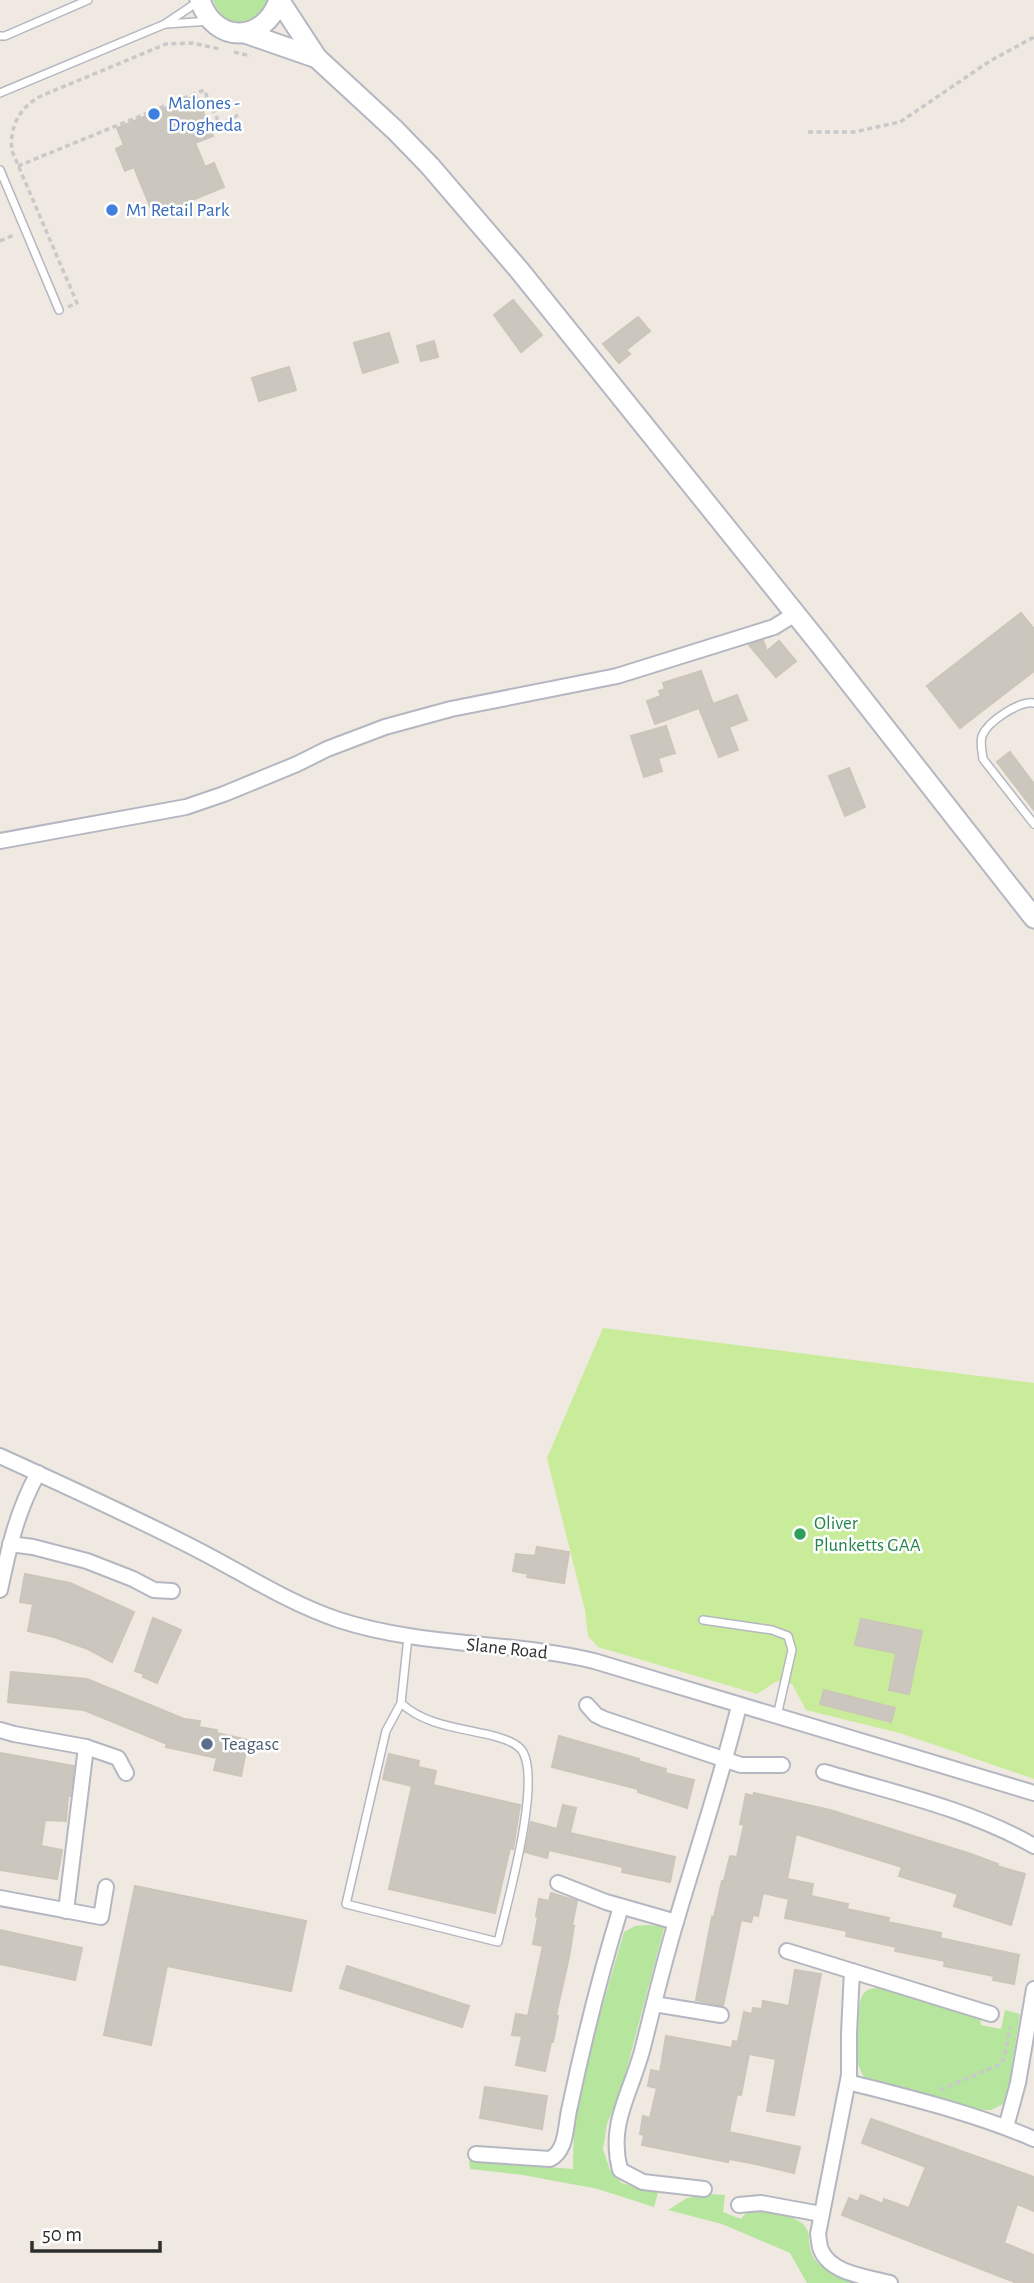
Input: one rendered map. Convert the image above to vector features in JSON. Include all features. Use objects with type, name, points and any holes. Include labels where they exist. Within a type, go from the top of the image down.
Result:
[{"type":"main road","points":[[200,0],[211,21],[221,29],[233,33],[245,33],[267,22],[275,12],[279,0]]},
{"type":"main road","points":[[279,0],[317,58],[404,139],[494,240],[795,614],[1034,918]]},
{"type":"main road","points":[[245,33],[317,58]]},
{"type":"street","points":[[0,841],[186,807],[224,794],[385,727],[451,709],[617,676],[774,626],[795,614]]},
{"type":"street","name":"Slane Road","points":[[0,1456],[196,1548],[290,1599],[338,1619],[408,1637],[572,1656],[1034,1793]]},
{"type":"street","points":[[0,1590],[15,1522],[38,1473]]},
{"type":"street","points":[[10,1545],[33,1547],[87,1561],[154,1590],[172,1591]]},
{"type":"street","points":[[587,1705],[604,1719],[740,1765],[782,1765]]},
{"type":"street","points":[[704,2189],[643,2182],[620,2170],[615,2152],[616,2129],[634,2080],[676,1922],[726,1760],[739,1706]]},
{"type":"street","points":[[0,1730],[86,1747],[118,1758],[126,1773]]},
{"type":"street","points":[[66,1911],[86,1747]]},
{"type":"street","points":[[824,1773],[976,1817],[1008,1830],[1034,1846]]},
{"type":"street","points":[[558,1883],[621,1907],[676,1922]]},
{"type":"street","points":[[0,1898],[101,1917],[106,1888]]},
{"type":"street","points":[[477,2154],[550,2159],[558,2155],[563,2147],[574,2084],[621,1907]]},
{"type":"street","points":[[788,1951],[991,2014]]},
{"type":"street","points":[[852,1971],[848,2082],[818,2234],[821,2251],[831,2264],[890,2283]]},
{"type":"street","points":[[1006,2127],[1034,1989]]},
{"type":"street","points":[[654,2004],[721,2015]]},
{"type":"street","points":[[848,2082],[1006,2127],[1034,2139]]},
{"type":"street","points":[[739,2205],[761,2203],[821,2214]]},
{"type":"lane","points":[[0,36],[88,0]]},
{"type":"lane","points":[[0,93],[165,24],[200,0]]},
{"type":"lane","points":[[165,24],[211,21]]},
{"type":"lane","points":[[0,170],[59,310]]},
{"type":"lane","points":[[1034,703],[1013,707],[988,726],[982,736],[981,748],[983,759],[1034,824]]},
{"type":"lane","points":[[703,1620],[772,1630],[788,1636],[792,1650],[776,1717]]},
{"type":"lane","points":[[401,1703],[411,1712],[429,1721],[505,1739],[522,1750],[528,1766],[529,1787],[498,1942],[346,1904],[386,1731],[401,1703],[408,1637]]},
{"type":"path","points":[[808,132],[854,132],[900,122],[990,61],[1034,37]]},
{"type":"path","points":[[59,310],[77,303],[18,166],[10,140],[18,115],[28,103],[166,44],[192,43],[220,49]]},
{"type":"path","points":[[233,52],[260,58]]},
{"type":"path","points":[[18,166],[204,90],[220,125],[240,114]]},
{"type":"path","points":[[926,2103],[931,2094],[1004,2059],[1014,2008],[1029,2011]]},
{"type":"green space","points":[[213,0],[269,0],[257,17],[241,23],[225,18]]},
{"type":"green space","name":"Oliver Plunketts GAA","points":[[603,1328],[1034,1383],[1034,1779],[903,1734],[806,1710],[792,1684],[777,1681],[757,1694],[598,1647],[588,1636],[585,1610],[547,1458]]},
{"type":"green space","points":[[635,1926],[664,1928],[626,2072],[607,2124],[603,2149],[610,2170],[622,2183],[658,2193],[654,2207],[598,2189],[523,2175],[470,2169],[469,2161],[573,2169],[574,2121],[582,2076],[624,1932]]},
{"type":"green space","points":[[880,1987],[980,2018],[981,2025],[1001,2029],[1005,2010],[1020,2014],[1009,2085],[1003,2104],[991,2110],[982,2110],[864,2077],[857,2058],[860,2004],[865,1992]]},
{"type":"green space","points":[[709,2194],[725,2195],[723,2212],[741,2219],[750,2208],[797,2220],[807,2229],[810,2248],[817,2262],[830,2272],[862,2283],[807,2283],[790,2253],[722,2224],[668,2210],[687,2198]]},
{"type":"building","points":[[196,95],[213,136],[195,143],[205,167],[214,163],[224,187],[154,216],[134,167],[125,171],[116,149],[124,145],[117,128]]},
{"type":"building","points":[[513,300],[542,335],[521,352],[494,315]]},
{"type":"building","points":[[638,317],[650,331],[626,350],[630,354],[619,363],[603,344]]},
{"type":"building","points":[[389,333],[398,362],[363,373],[354,343]]},
{"type":"building","points":[[434,341],[438,357],[421,361],[417,346]]},
{"type":"building","points":[[289,367],[296,390],[259,401],[252,378]]},
{"type":"building","points":[[1021,613],[1034,629],[1034,671],[960,728],[927,686]]},
{"type":"building","points":[[763,640],[767,651],[779,641],[796,661],[776,677],[749,645]]},
{"type":"building","points":[[701,671],[713,704],[737,695],[747,720],[729,727],[738,750],[719,757],[699,708],[655,724],[647,701],[661,696],[659,691],[665,689],[663,683]]},
{"type":"building","points":[[666,726],[675,753],[658,758],[662,771],[644,777],[631,736]]},
{"type":"building","points":[[1010,752],[1034,784],[1034,810],[997,762]]},
{"type":"building","points":[[849,768],[865,807],[845,816],[829,776]]},
{"type":"building","points":[[537,1547],[569,1552],[564,1583],[527,1577],[528,1574],[513,1571],[516,1554],[535,1556]]},
{"type":"building","points":[[25,1574],[70,1583],[134,1612],[112,1662],[88,1649],[28,1631],[33,1604],[20,1602]]},
{"type":"building","points":[[153,1618],[181,1630],[157,1683],[135,1671]]},
{"type":"building","points":[[861,1619],[922,1631],[909,1694],[889,1690],[896,1653],[855,1645]]},
{"type":"building","points":[[11,1672],[87,1679],[184,1719],[200,1721],[199,1727],[248,1740],[241,1776],[214,1770],[217,1758],[166,1747],[167,1744],[84,1710],[8,1702]]},
{"type":"building","points":[[824,1690],[895,1708],[891,1722],[820,1704]]},
{"type":"building","points":[[559,1736],[639,1759],[638,1761],[666,1769],[665,1773],[694,1780],[687,1808],[638,1792],[638,1789],[552,1767]]},
{"type":"building","points":[[0,1753],[74,1766],[66,1821],[45,1820],[41,1846],[62,1850],[57,1879],[0,1870]]},
{"type":"building","points":[[389,1754],[419,1761],[418,1767],[436,1771],[433,1785],[520,1805],[513,1849],[510,1848],[495,1913],[389,1889],[412,1786],[383,1779]]},
{"type":"building","points":[[754,1793],[830,1810],[971,1854],[998,1864],[997,1866],[1025,1874],[1011,1925],[954,1906],[958,1894],[899,1876],[902,1867],[796,1834],[787,1879],[813,1884],[811,1896],[848,1904],[847,1909],[889,1918],[888,1922],[941,1933],[940,1938],[1019,1955],[1014,1984],[993,1980],[994,1976],[944,1966],[945,1961],[895,1951],[896,1947],[846,1936],[847,1931],[785,1918],[789,1899],[763,1893],[758,1916],[753,1915],[751,1922],[741,1920],[723,2006],[696,2000],[722,1881],[730,1856],[737,1857],[744,1825],[740,1824],[746,1794],[753,1796]]},
{"type":"building","points":[[563,1805],[576,1808],[570,1833],[675,1857],[670,1882],[622,1872],[623,1867],[549,1850],[547,1858],[525,1852],[531,1822],[557,1829]]},
{"type":"building","points":[[135,1886],[306,1921],[291,1991],[167,1966],[151,2045],[104,2035]]},
{"type":"building","points":[[551,1893],[577,1901],[569,1957],[556,2015],[558,2016],[545,2071],[516,2065],[522,2036],[512,2035],[516,2014],[528,2016],[543,1946],[533,1944],[539,1899],[549,1901]]},
{"type":"building","points":[[0,1930],[82,1948],[75,1980],[0,1964]]},
{"type":"building","points":[[347,1966],[469,2006],[462,2027],[340,1988]]},
{"type":"building","points":[[795,1970],[821,1974],[794,2115],[767,2111],[776,2059],[749,2054],[741,2095],[737,2094],[729,2132],[800,2147],[794,2173],[642,2145],[644,2135],[640,2134],[643,2116],[650,2118],[657,2088],[648,2086],[651,2070],[660,2072],[666,2036],[732,2048],[733,2041],[738,2042],[744,2012],[752,2014],[753,2008],[762,2009],[763,2001],[789,2006]]},
{"type":"building","points":[[485,2087],[547,2096],[542,2129],[480,2118]]},
{"type":"building","points":[[871,2119],[1034,2177],[1034,2211],[1017,2204],[1004,2243],[1034,2255],[1034,2283],[1017,2283],[842,2215],[849,2198],[858,2202],[861,2195],[883,2204],[884,2199],[909,2208],[926,2167],[862,2143]]},
{"type":"place","name":"Malones - Drogheda","points":[[154,114]]},
{"type":"place","name":"M1 Retail Park","points":[[112,210]]},
{"type":"place","name":"Oliver Plunketts GAA","points":[[800,1534]]},
{"type":"place","name":"Teagasc","points":[[207,1744]]}]
